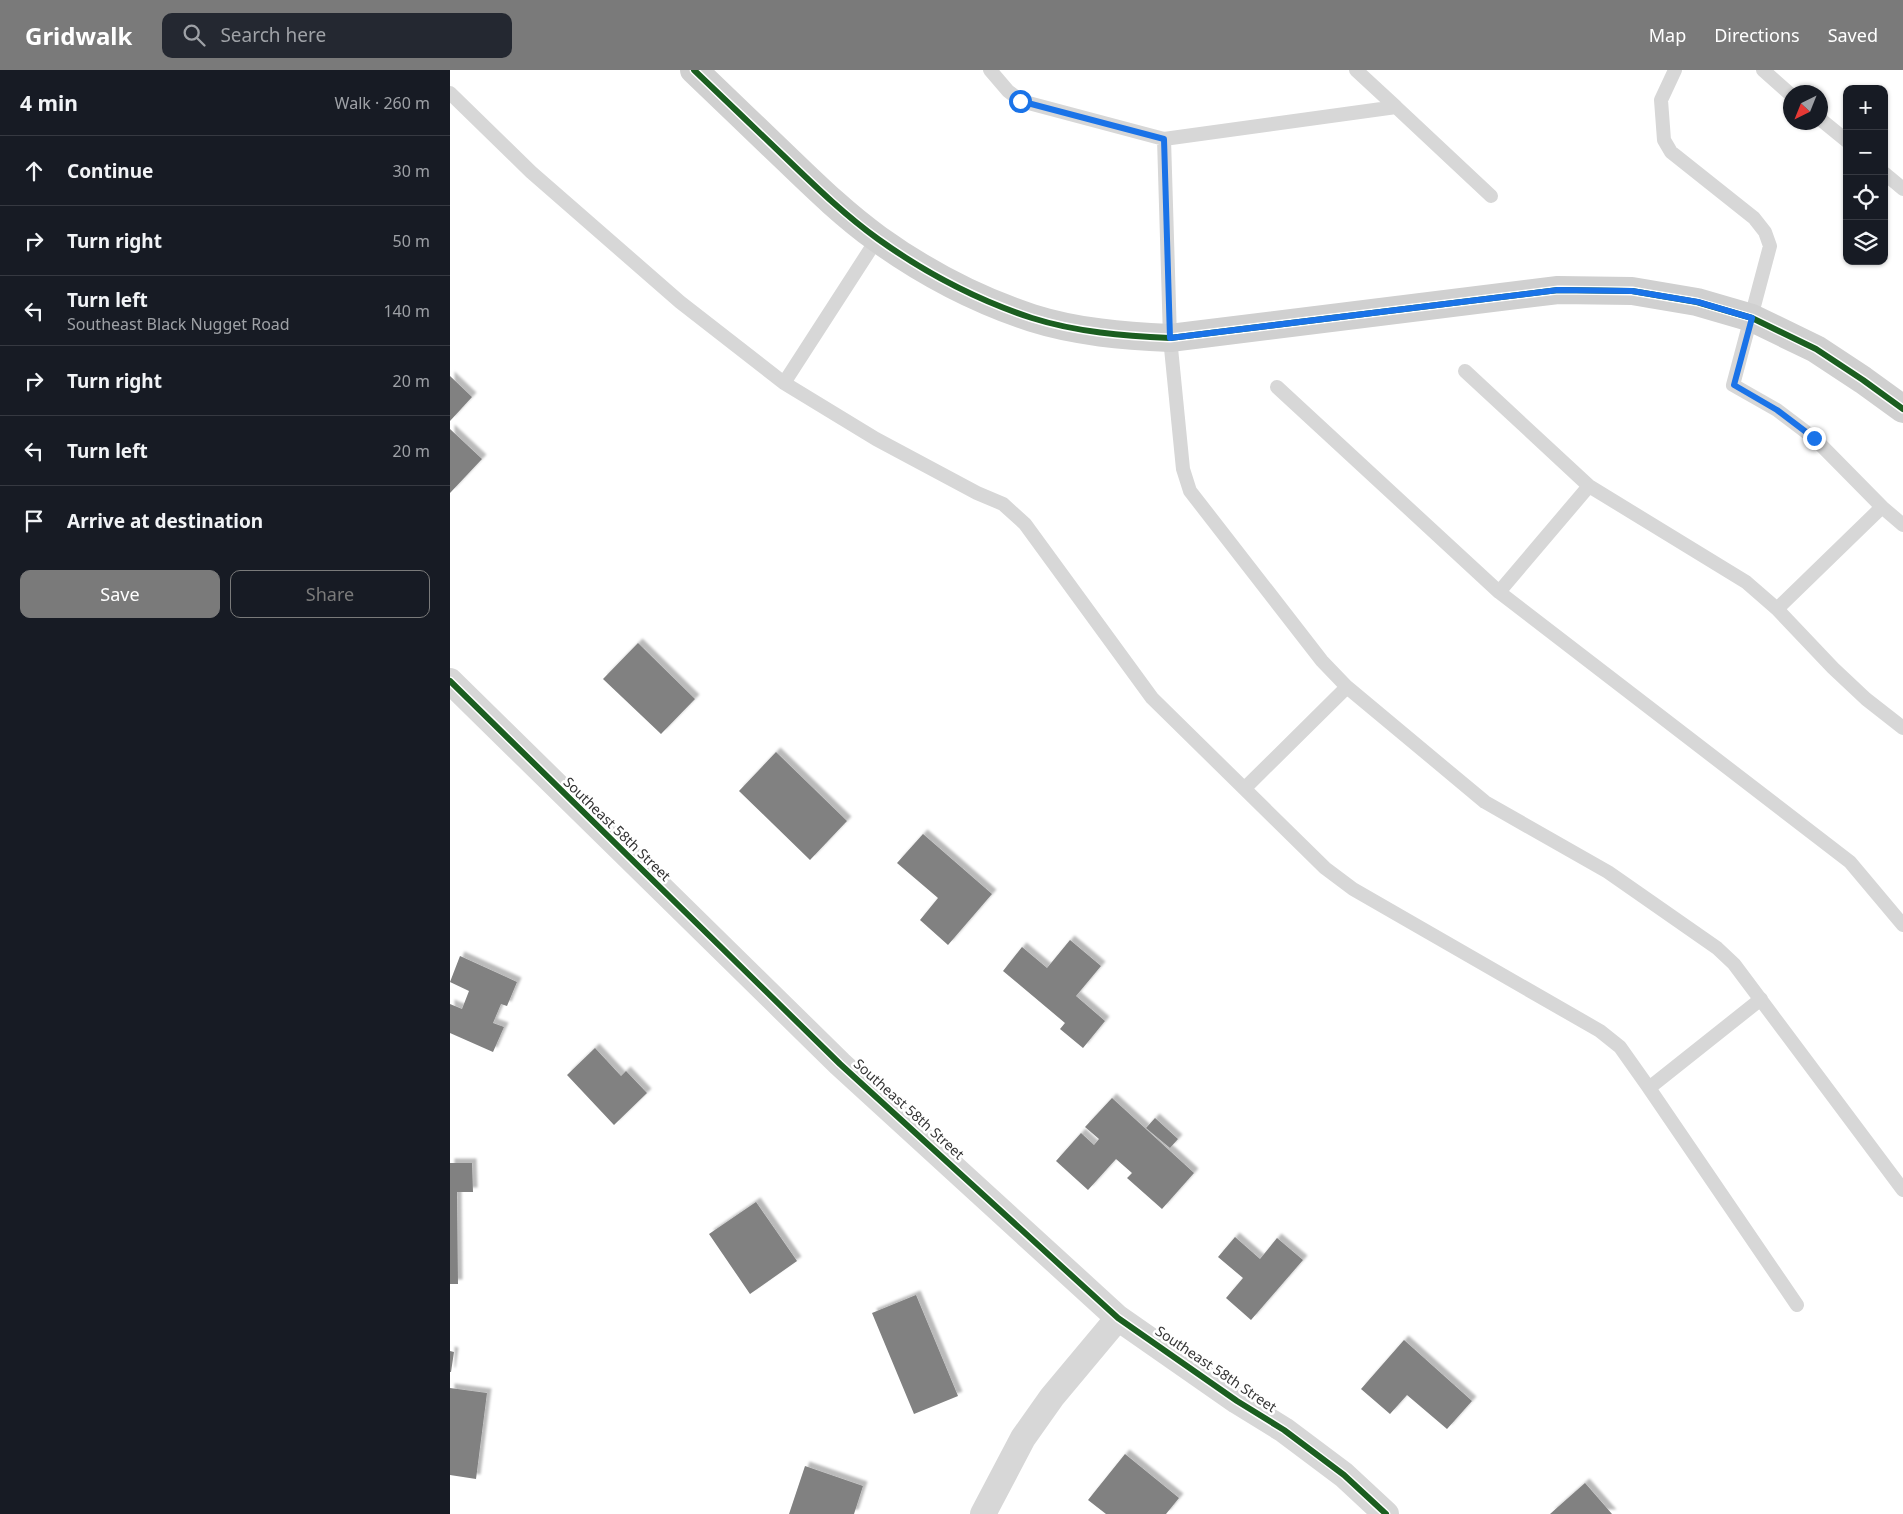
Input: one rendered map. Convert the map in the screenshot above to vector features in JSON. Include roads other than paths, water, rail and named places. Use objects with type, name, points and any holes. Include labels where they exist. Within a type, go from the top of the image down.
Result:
[{"type":"street","points":[[694,70],[834,205],[877,239],[932,274],[974,295],[1032,318],[1122,336],[1170,338],[1558,290],[1632,291],[1698,302],[1752,318],[1816,350],[1864,380],[1903,409]]},
{"type":"street","name":"Southeast 58th Street","points":[[450,681],[840,1064],[1118,1318],[1237,1401],[1284,1430],[1344,1475],[1386,1514]]},
{"type":"street","points":[[983,1514],[1023,1438],[1052,1397],[1118,1318]]},
{"type":"lane","points":[[990,70],[1008,91],[1020,101],[1164,139],[1396,107]]},
{"type":"lane","points":[[1356,70],[1491,196]]},
{"type":"lane","points":[[1675,70],[1661,100],[1664,140],[1671,152],[1754,218],[1765,232],[1770,246],[1734,385],[1777,410],[1814,438],[1882,507],[1903,525]]},
{"type":"lane","points":[[1763,70],[1783,88]]},
{"type":"lane","points":[[450,93],[531,172],[680,302],[784,383],[876,438],[977,493],[1003,504],[1025,524],[1152,698],[1325,868],[1353,889],[1600,1031],[1620,1047],[1797,1305]]},
{"type":"lane","points":[[1828,126],[1843,139]]},
{"type":"lane","points":[[1164,139],[1170,338],[1183,469],[1190,491],[1322,661],[1347,688],[1485,802],[1608,872],[1717,948],[1734,964],[1903,1190]]},
{"type":"lane","points":[[1885,175],[1903,189]]},
{"type":"lane","points":[[784,383],[877,239]]},
{"type":"lane","points":[[1465,371],[1589,486],[1746,582],[1777,609],[1859,693],[1903,728]]},
{"type":"lane","points":[[1278,387],[1499,592],[1850,862],[1903,925]]},
{"type":"lane","points":[[1499,592],[1589,486]]},
{"type":"lane","points":[[1777,609],[1882,507]]},
{"type":"lane","points":[[1245,788],[1347,688]]},
{"type":"lane","points":[[1649,1088],[1761,999]]}]
